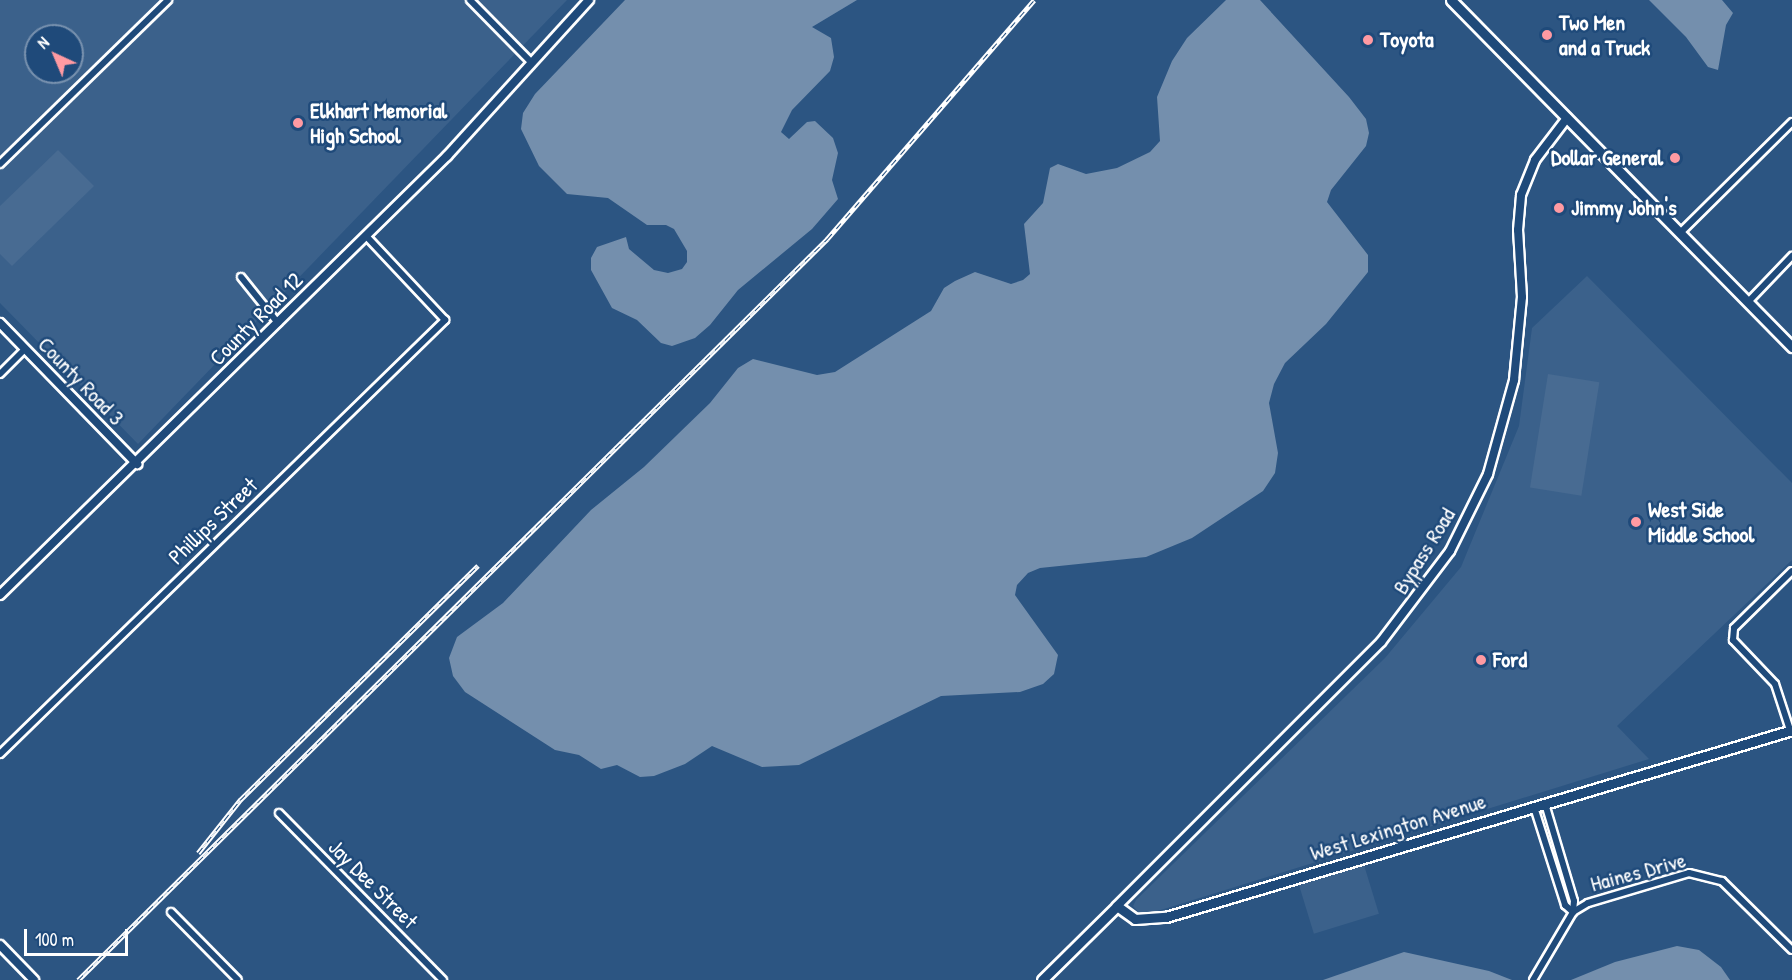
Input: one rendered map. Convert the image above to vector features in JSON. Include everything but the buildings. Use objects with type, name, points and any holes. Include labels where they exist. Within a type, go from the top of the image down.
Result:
[{"type":"main road","name":"County Road 12","points":[[0,595],[137,464],[447,156],[589,0]]},
{"type":"main road","points":[[1451,0],[1792,347]]},
{"type":"main road","name":"Bypass Road","points":[[1117,906],[1381,642],[1450,551],[1488,474],[1514,380],[1522,297],[1518,230],[1521,195],[1535,160],[1567,118]]},
{"type":"main road","name":"West Lexington Avenue","points":[[1117,906],[1135,919],[1159,918],[1791,730]]},
{"type":"main road","points":[[1042,980],[1117,906]]},
{"type":"street","points":[[0,164],[168,0]]},
{"type":"street","points":[[470,0],[531,62]]},
{"type":"street","points":[[1680,233],[1792,122]]},
{"type":"street","name":"Phillips Street","points":[[0,754],[445,320],[441,313],[366,236]]},
{"type":"street","points":[[1748,302],[1792,256]]},
{"type":"street","points":[[241,277],[278,323]]},
{"type":"street","name":"County Road 3","points":[[0,323],[137,464]]},
{"type":"street","points":[[0,374],[25,349]]},
{"type":"street","points":[[1791,730],[1775,684],[1733,640],[1734,628],[1792,571]]},
{"type":"street","name":"Haines Drive","points":[[1545,804],[1575,901],[1573,912]]},
{"type":"street","name":"Haines Drive","points":[[1534,807],[1565,906],[1573,912]]},
{"type":"street","name":"Jay Dee Street","points":[[279,813],[443,980]]},
{"type":"street","name":"Haines Drive","points":[[1573,912],[1588,903],[1689,873],[1707,875],[1722,881],[1792,951]]},
{"type":"street","points":[[171,912],[238,980]]},
{"type":"street","points":[[1533,980],[1573,912]]},
{"type":"street","points":[[0,945],[34,980]]},
{"type":"shaded area","points":[[0,0],[567,0],[138,444],[0,303]]},
{"type":"shaded area","points":[[625,0],[857,0],[812,27],[831,38],[834,57],[830,71],[792,110],[781,132],[789,139],[807,122],[815,121],[833,138],[838,153],[832,180],[838,199],[812,229],[738,290],[710,325],[695,338],[672,346],[661,343],[637,320],[612,308],[591,270],[591,258],[597,247],[626,237],[629,249],[654,270],[668,273],[682,269],[687,262],[687,251],[674,229],[666,225],[647,225],[608,198],[567,194],[539,166],[521,129],[523,113],[535,94]]},
{"type":"shaded area","points":[[1226,0],[1260,0],[1349,97],[1366,119],[1369,133],[1366,146],[1331,190],[1327,202],[1368,255],[1368,272],[1326,324],[1285,363],[1274,384],[1269,403],[1278,453],[1275,473],[1263,491],[1192,538],[1146,557],[1040,568],[1028,573],[1017,585],[1015,595],[1058,655],[1054,674],[1043,684],[1020,692],[941,696],[799,765],[762,767],[712,746],[685,764],[654,776],[640,777],[617,765],[601,769],[579,755],[555,750],[465,692],[453,676],[449,658],[457,637],[503,603],[591,510],[644,467],[710,403],[738,368],[753,359],[817,375],[835,372],[931,311],[944,288],[955,281],[975,272],[1011,284],[1023,280],[1030,274],[1024,224],[1043,203],[1050,168],[1058,164],[1086,174],[1117,168],[1150,152],[1160,141],[1157,97],[1172,61],[1187,38]]},
{"type":"shaded area","points":[[1649,0],[1722,0],[1733,13],[1726,25],[1718,70],[1708,67],[1686,37]]},
{"type":"shaded area","points":[[58,150],[94,186],[12,266],[0,254],[0,206]]},
{"type":"shaded area","points":[[1587,276],[1792,483],[1792,560],[1617,726],[1649,759],[1151,913],[1139,913],[1133,906],[1136,900],[1385,658],[1461,567],[1519,426],[1532,328]]},
{"type":"shaded area","points":[[1548,374],[1599,382],[1581,496],[1530,488]]},
{"type":"shaded area","points":[[1364,865],[1379,914],[1314,934],[1299,885]]},
{"type":"shaded area","points":[[1677,946],[1699,950],[1721,967],[1730,980],[1571,980],[1615,962]]},
{"type":"shaded area","points":[[1404,952],[1489,971],[1512,980],[1323,980]]},
{"type":"railway","points":[[78,980],[827,239],[1034,0]]},
{"type":"railway","points":[[198,853],[240,800],[478,565]]},
{"type":"place","name":"Two Men and a Truck","points":[[1547,35]]},
{"type":"place","name":"Toyota","points":[[1368,40]]},
{"type":"place","name":"Elkhart Memorial High School","points":[[298,123]]},
{"type":"place","name":"Dollar General","points":[[1675,158]]},
{"type":"place","name":"Jimmy John's","points":[[1559,208]]},
{"type":"place","name":"West Side Middle School","points":[[1636,522]]},
{"type":"place","name":"Ford","points":[[1481,660]]}]
